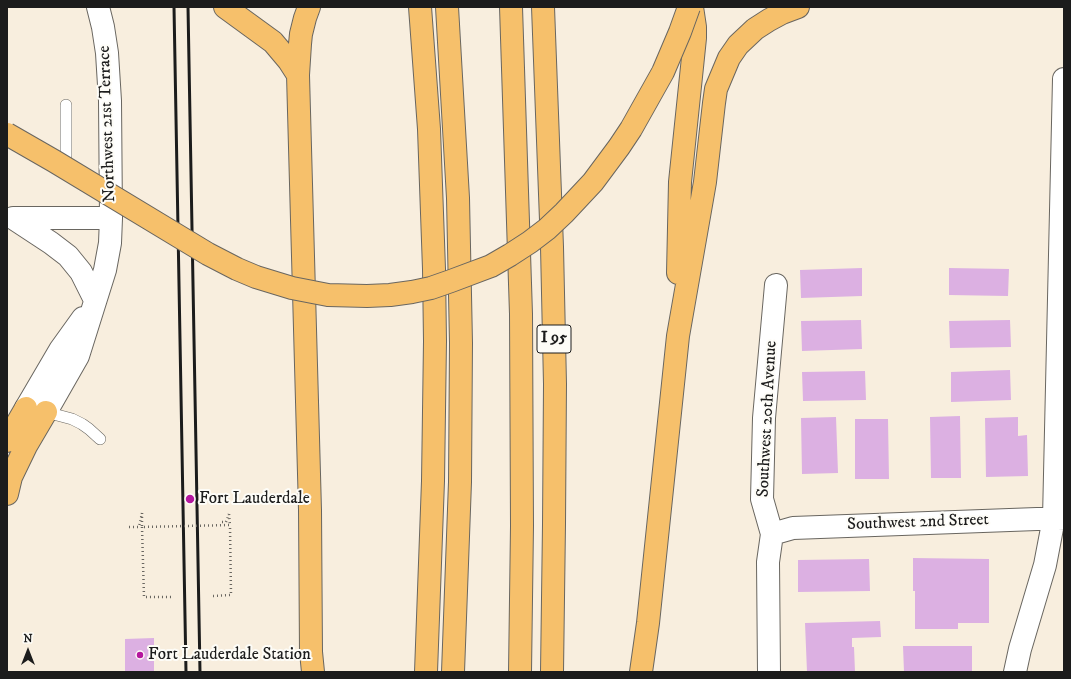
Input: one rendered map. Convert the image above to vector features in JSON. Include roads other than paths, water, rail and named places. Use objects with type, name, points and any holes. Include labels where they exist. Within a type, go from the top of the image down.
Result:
[{"type":"highway","points":[[225,7],[273,42],[289,61],[298,75]]},
{"type":"highway","points":[[309,7],[301,34],[298,75],[310,510],[311,665]]},
{"type":"highway","points":[[420,7],[429,129],[434,269],[433,481],[426,672]]},
{"type":"highway","points":[[447,7],[458,198],[461,343],[460,482],[453,672]]},
{"type":"highway","points":[[511,7],[522,314],[522,534],[520,672]]},
{"type":"highway","name":"I 95","points":[[543,7],[552,247],[555,384],[552,672]]},
{"type":"highway","points":[[7,134],[208,254],[256,277],[292,288],[328,295],[367,296],[412,292],[431,288],[491,266],[530,242],[564,213],[593,182],[631,129],[663,72],[677,39],[688,7]]},
{"type":"highway","points":[[678,336],[680,182],[695,38],[692,7]]},
{"type":"highway","points":[[641,672],[648,623],[678,336],[706,182],[716,89],[729,58],[738,45],[755,29],[775,16],[798,7]]},
{"type":"highway","points":[[7,441],[36,410]]},
{"type":"highway","points":[[7,494],[11,477],[26,446],[36,410]]},
{"type":"street","name":"Northwest 21st Terrace","points":[[36,410],[60,350],[95,300],[108,259],[111,218],[111,126],[109,78],[103,27],[98,7]]},
{"type":"street","points":[[1015,672],[1020,649],[1059,518],[1064,79]]},
{"type":"street","points":[[10,218],[111,218]]},
{"type":"street","points":[[10,218],[52,243],[68,256],[81,272],[95,300]]},
{"type":"street","name":"Southwest 20th Avenue","points":[[769,672],[768,562],[772,534],[762,499],[764,418],[776,285]]},
{"type":"street","name":"Southwest 2nd Street","points":[[772,534],[793,528],[1059,518]]},
{"type":"lane","points":[[66,105],[66,156]]},
{"type":"lane","points":[[36,410],[60,415],[77,422],[100,440]]},
{"type":"railway","points":[[174,7],[186,672]]},
{"type":"railway","points":[[188,7],[200,672]]},
{"type":"place","name":"Fort Lauderdale","points":[[190,499]]},
{"type":"place","name":"Fort Lauderdale Station","points":[[140,655]]}]
